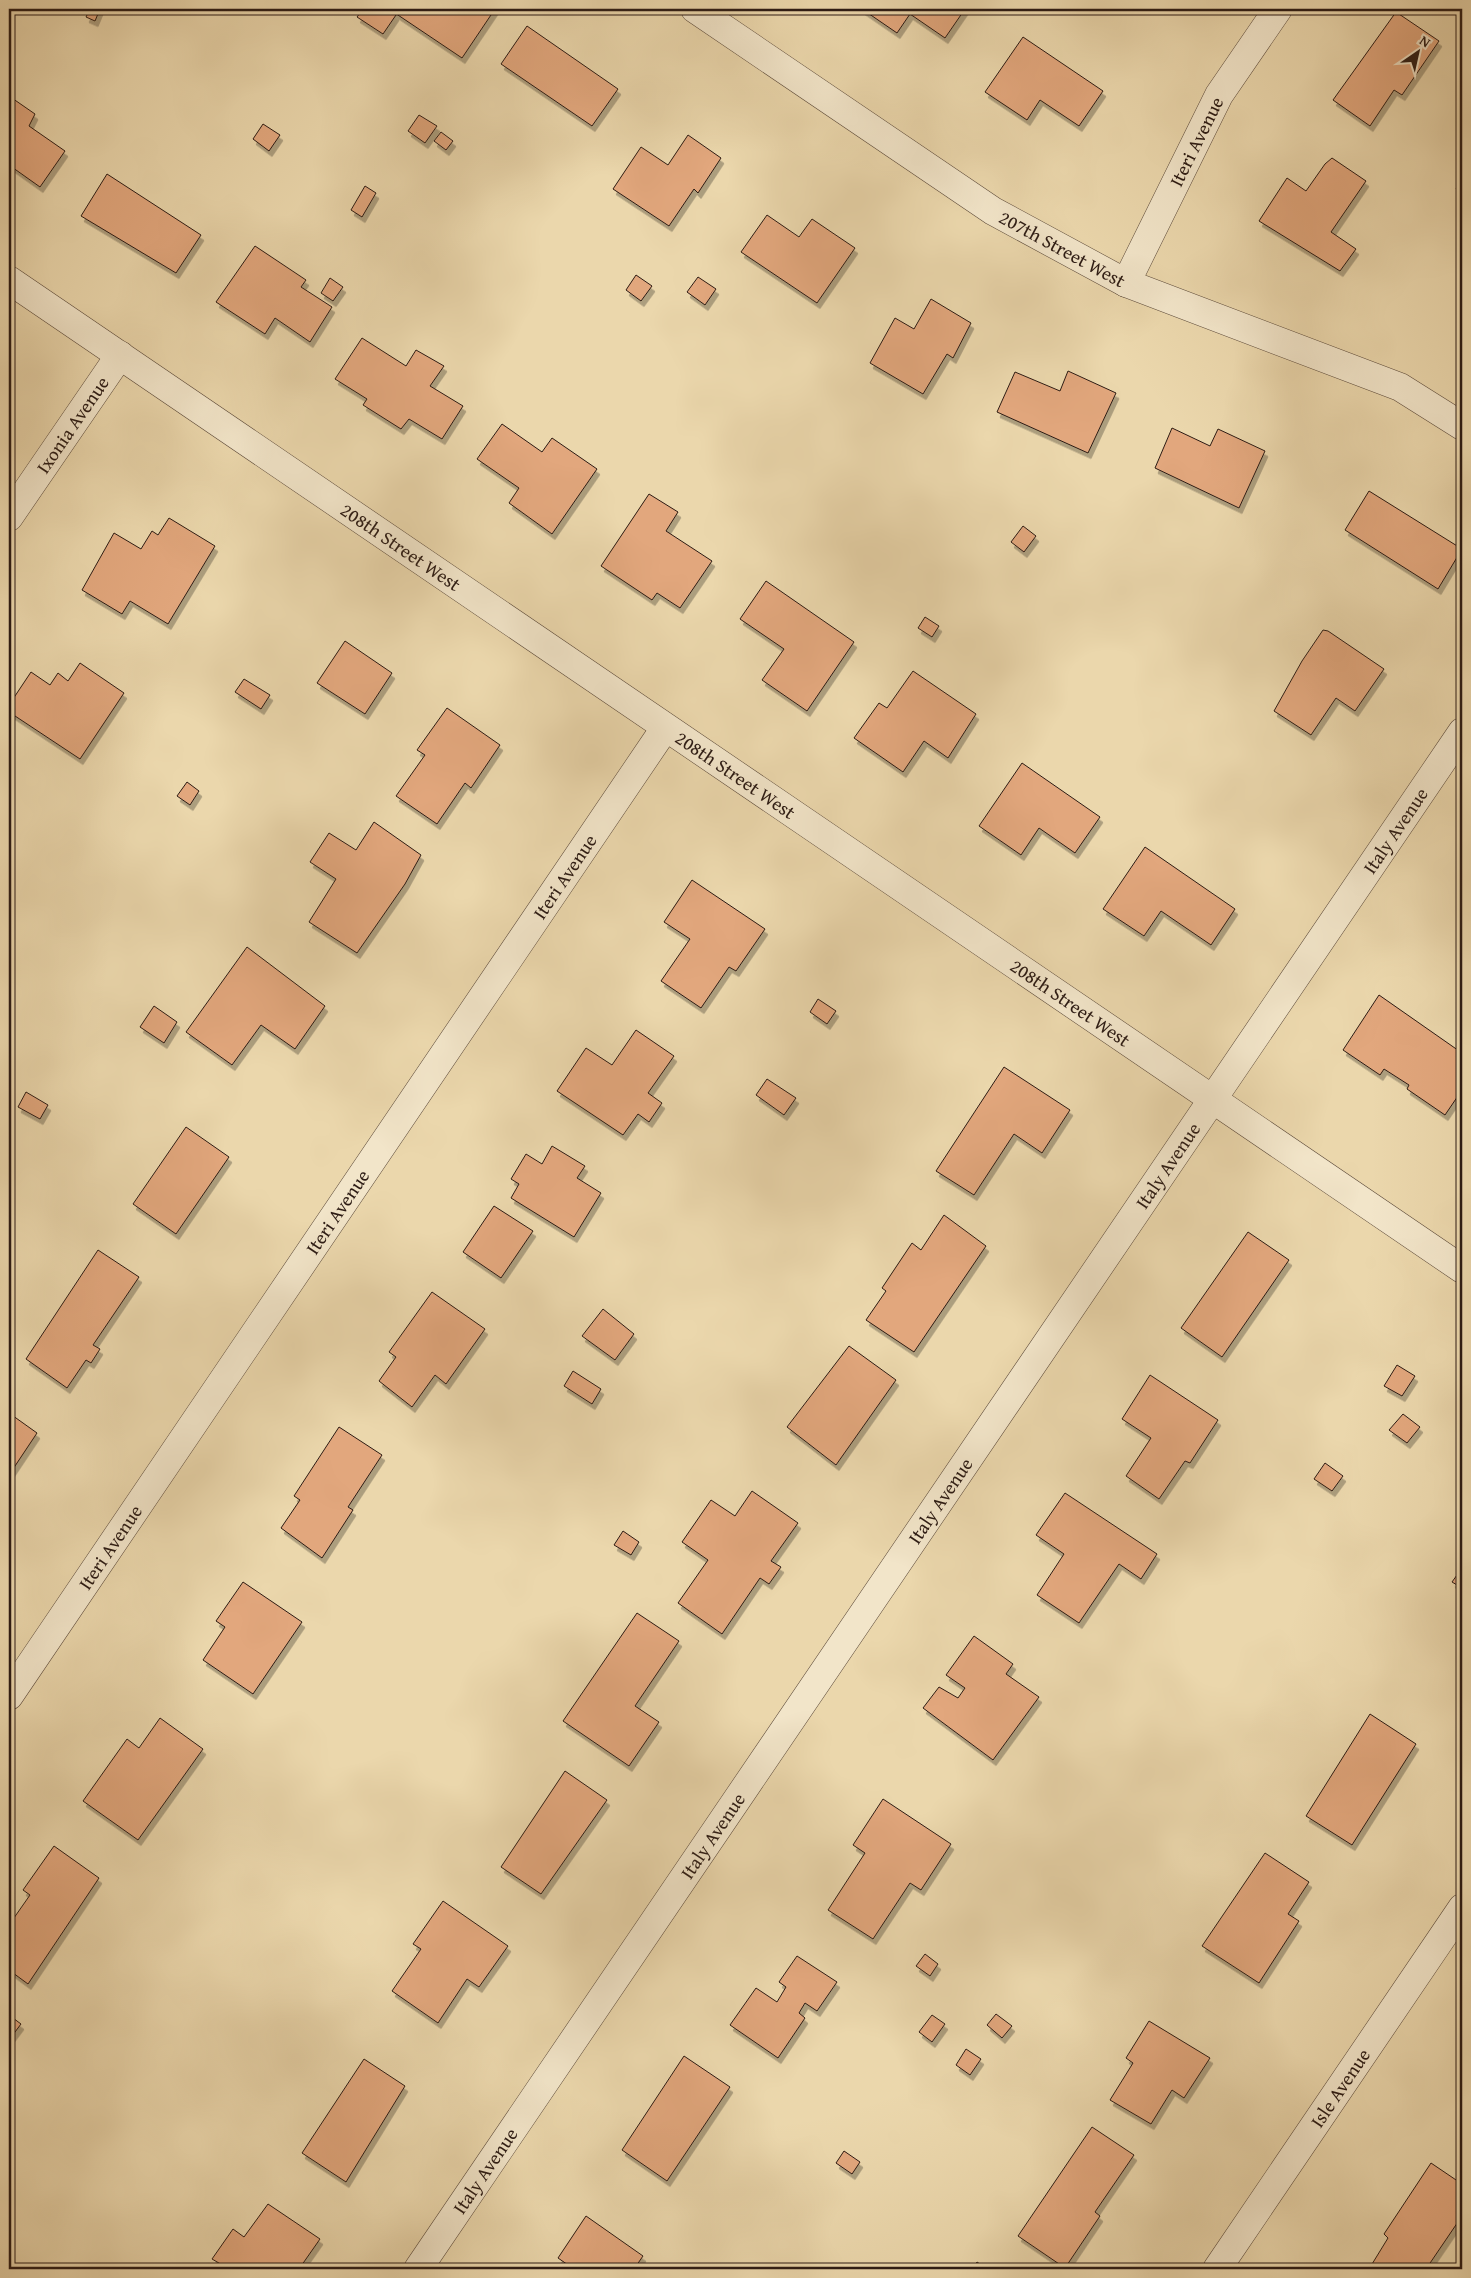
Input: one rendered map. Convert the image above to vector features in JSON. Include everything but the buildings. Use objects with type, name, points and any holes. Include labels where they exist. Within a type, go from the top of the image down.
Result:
[{"type":"street","name":"207th Street West","points":[[695,9],[993,211],[1126,283],[1400,387],[1462,426]]},
{"type":"street","name":"Iteri Avenue","points":[[1126,283],[1219,95],[1278,9]]},
{"type":"street","name":"208th Street West","points":[[9,280],[665,728],[1462,1268]]},
{"type":"street","name":"Ixonia Avenue","points":[[9,517],[120,355]]},
{"type":"street","name":"Iteri Avenue","points":[[9,1696],[665,728]]},
{"type":"street","name":"Italy Avenue","points":[[418,2269],[1462,732]]},
{"type":"street","name":"Isle Avenue","points":[[1217,2269],[1462,1908]]}]
